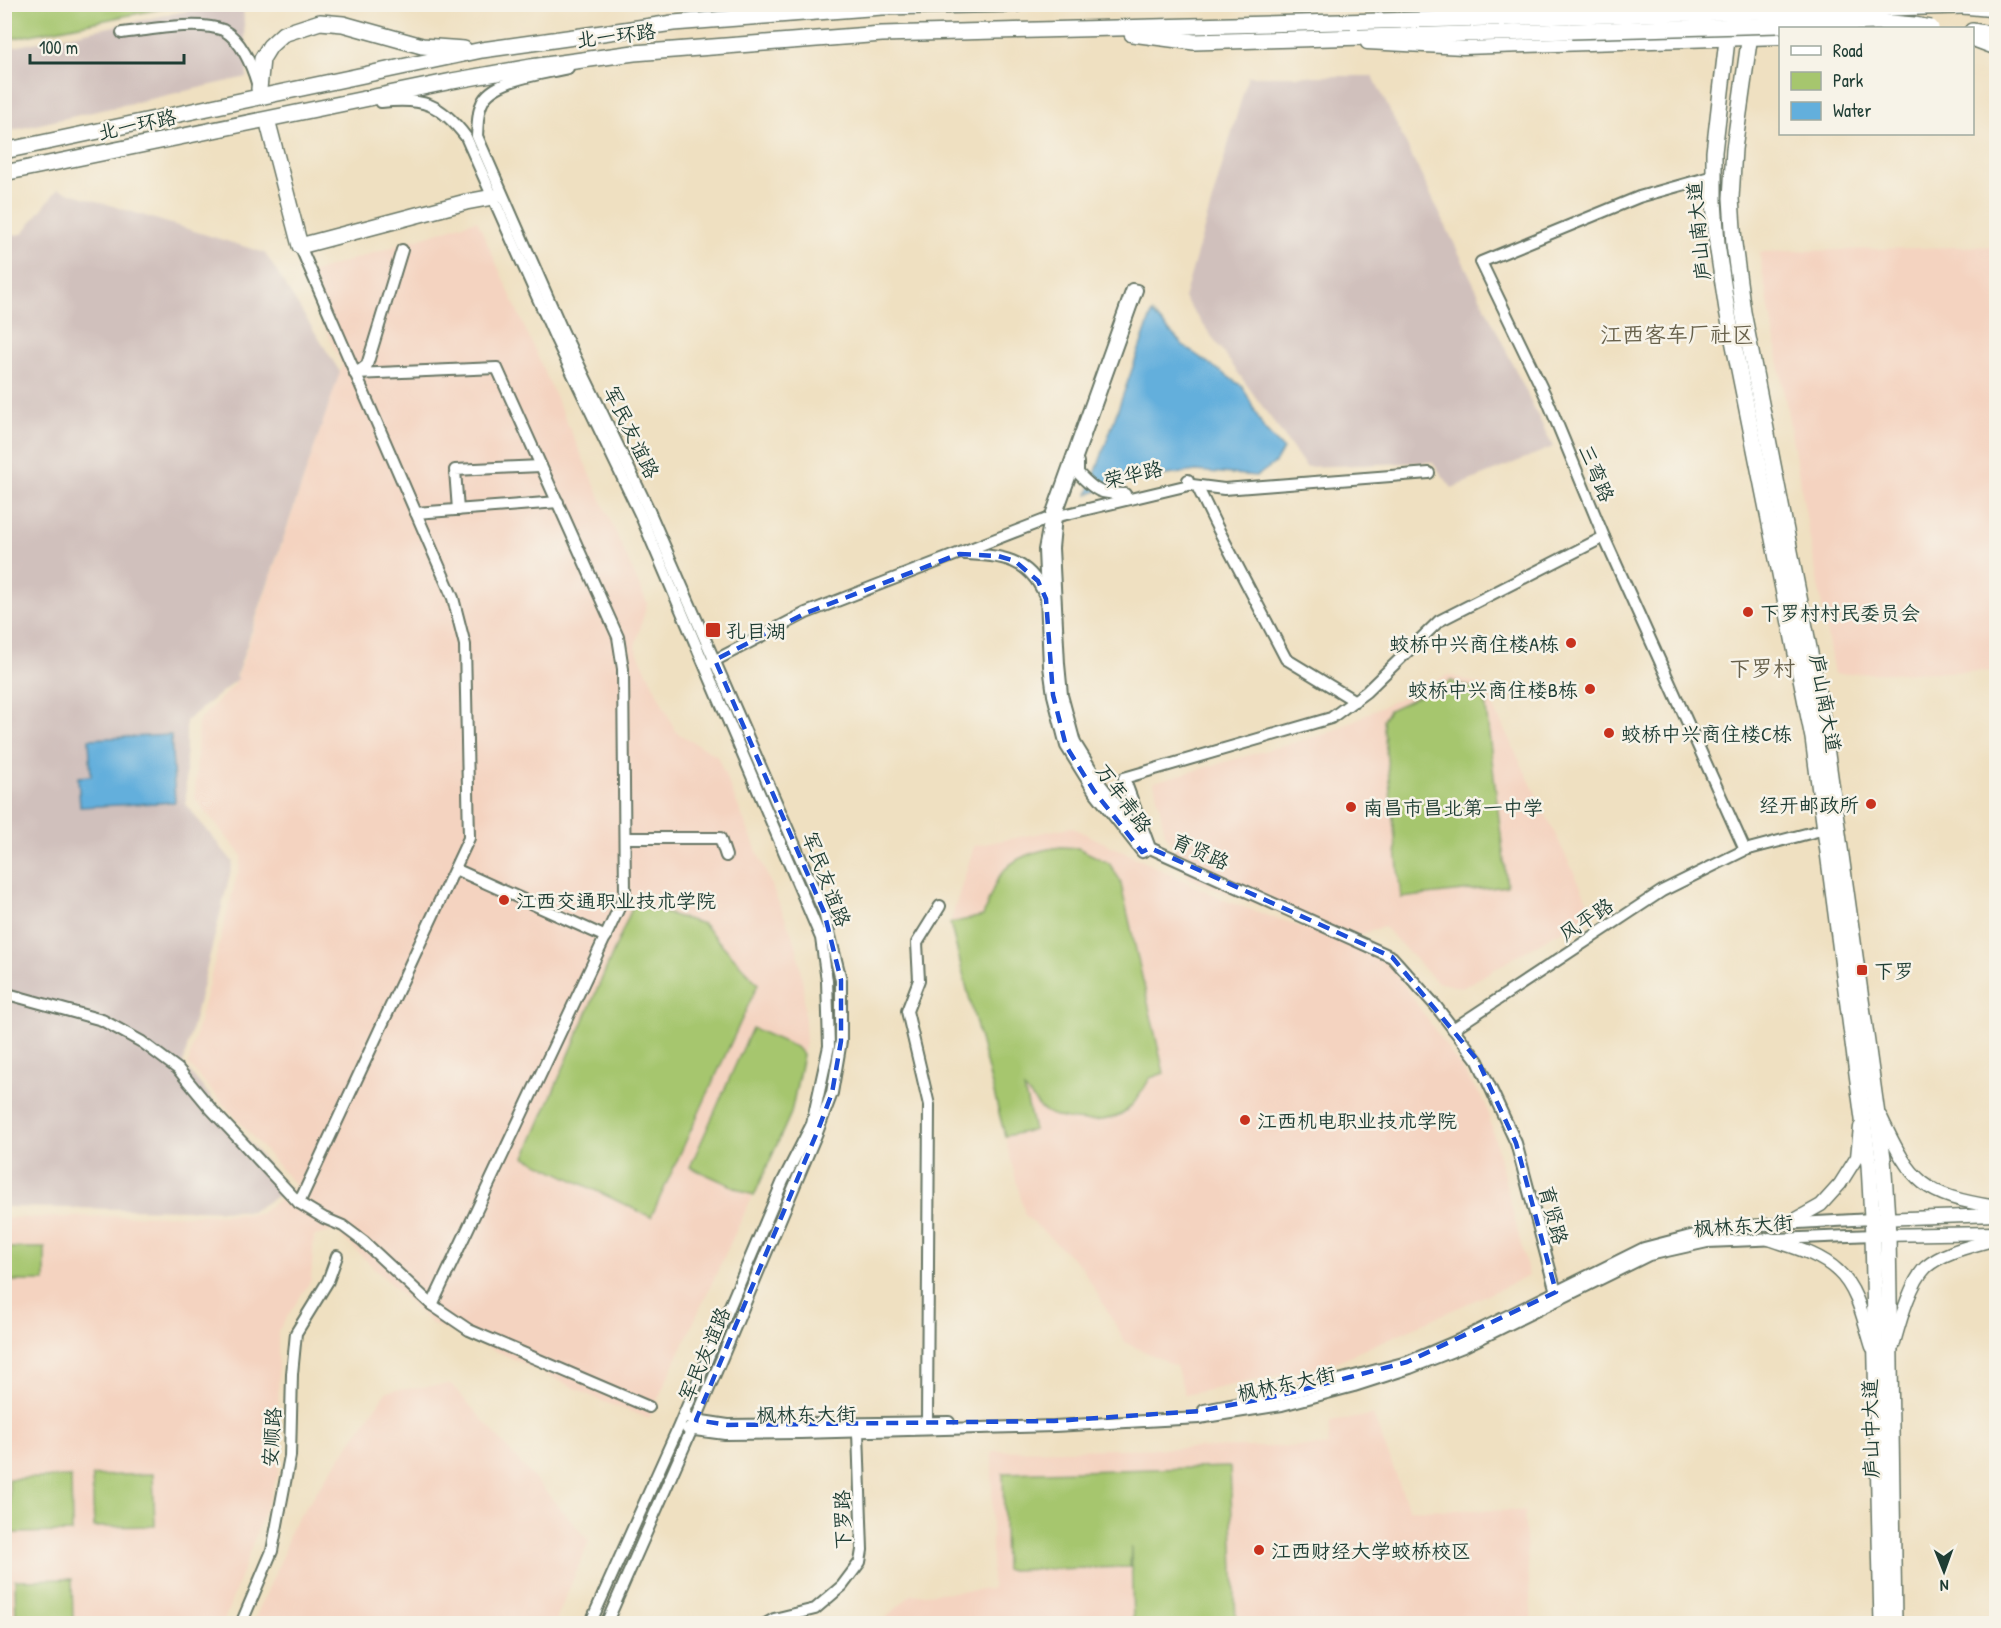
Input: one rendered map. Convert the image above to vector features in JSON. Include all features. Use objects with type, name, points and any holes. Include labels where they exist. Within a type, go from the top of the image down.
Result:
[{"type":"highway","name":"北一环路","points":[[4,151],[482,50],[674,23],[882,7],[1017,4]]},
{"type":"highway","name":"庐山南大道","points":[[1735,4],[1728,40],[1714,152],[1717,244],[1727,310],[1813,738],[1869,1108],[1883,1158],[1887,1203],[1879,1219],[1881,1235]]},
{"type":"highway","name":"庐山南大道","points":[[1754,4],[1734,149],[1731,198],[1734,244],[1743,312],[1820,704],[1869,1108]]},
{"type":"highway","name":"北一环路","points":[[4,173],[294,112],[531,67],[634,53],[882,34],[1084,28],[1571,23],[1963,6],[1996,7]]},
{"type":"highway","points":[[259,90],[262,59],[270,46],[283,34],[320,22],[343,24],[422,46],[482,50]]},
{"type":"highway","points":[[1084,28],[1194,42],[1571,23],[1879,22],[1925,27]]},
{"type":"highway","points":[[1974,30],[1996,35]]},
{"type":"highway","points":[[1974,39],[1996,47]]},
{"type":"highway","points":[[268,128],[300,246],[454,205],[499,197]]},
{"type":"highway","name":"庐山中大道","points":[[1881,1235],[1882,1623]]},
{"type":"highway","name":"庐山中大道","points":[[1883,1358],[1894,1623]]},
{"type":"main road","points":[[1974,30],[1996,28]]},
{"type":"main road","points":[[1270,38],[1463,48],[1779,38]]},
{"type":"main road","points":[[1869,1108],[1906,1166],[1920,1182],[1940,1194],[1996,1208]]},
{"type":"main road","points":[[1789,1223],[1821,1205],[1840,1185],[1857,1156],[1869,1108]]},
{"type":"main road","points":[[1879,1219],[1996,1215]]},
{"type":"main road","points":[[1881,1235],[1996,1233]]},
{"type":"main road","points":[[1769,1239],[1802,1250],[1838,1271],[1850,1288],[1883,1358]]},
{"type":"main road","points":[[1883,1358],[1902,1311],[1925,1268],[1942,1257],[1996,1239]]},
{"type":"street","points":[[122,33],[199,26],[224,31],[232,36],[252,66],[259,90]]},
{"type":"street","points":[[499,197],[477,136],[482,102],[489,93],[508,82],[634,53]]},
{"type":"street","points":[[294,112],[401,100],[439,109],[452,119],[466,137],[499,197]]},
{"type":"street","name":"三弯路","points":[[1714,176],[1638,197],[1481,262],[1547,399],[1604,537],[1745,850]]},
{"type":"street","name":"军民友谊路","points":[[499,197],[647,506],[714,657],[824,912],[841,980],[841,1041],[832,1093],[693,1424],[606,1623]]},
{"type":"street","name":"军民友谊路","points":[[499,197],[555,337],[640,514],[821,938],[827,981],[828,1046],[812,1124],[783,1181],[680,1423],[590,1623]]},
{"type":"street","points":[[299,1203],[469,838],[465,645],[453,598],[300,246]]},
{"type":"street","points":[[355,374],[367,365],[402,250]]},
{"type":"street","name":"万年青路","points":[[1054,514],[1053,548],[1062,695],[1075,743],[1101,785],[1150,848],[1142,852],[1094,791],[1066,746],[1053,695],[1049,666],[1044,550],[1054,514],[1132,289],[1137,290],[1054,514]]},
{"type":"street","points":[[355,374],[497,368],[618,637],[623,669],[626,895],[432,1305]]},
{"type":"street","points":[[1078,454],[1078,473],[1087,483],[1101,494],[1125,494]]},
{"type":"street","points":[[458,510],[455,470],[541,466]]},
{"type":"street","points":[[1193,485],[1224,489],[1429,473]]},
{"type":"street","name":"荣华路","points":[[703,663],[802,607],[1054,514],[1125,494],[1188,480],[1193,485]]},
{"type":"street","points":[[1193,485],[1286,659],[1355,701]]},
{"type":"street","name":"荣华路","points":[[714,657],[806,613],[959,554],[1054,514],[1193,485]]},
{"type":"street","points":[[416,513],[558,502]]},
{"type":"street","name":"育贤路","points":[[1556,1292],[1516,1143],[1478,1061],[1435,1005],[1392,957],[1150,848],[1124,778],[1331,718],[1366,692],[1439,621],[1604,537]]},
{"type":"street","points":[[959,554],[998,556],[1015,561],[1038,581],[1046,599]]},
{"type":"street","points":[[1745,850],[1825,829]]},
{"type":"street","points":[[625,838],[720,838],[726,856]]},
{"type":"street","name":"风平路","points":[[1454,1029],[1662,891],[1745,850]]},
{"type":"street","points":[[455,869],[606,937]]},
{"type":"street","points":[[927,1422],[929,1105],[907,1011],[919,980],[917,944],[940,906]]},
{"type":"street","points":[[4,993],[102,1020],[142,1042],[178,1069],[211,1109],[299,1203],[342,1226],[363,1241],[432,1305],[469,1330],[649,1407]]},
{"type":"street","name":"枫林东大街","points":[[680,1423],[728,1425],[1054,1421],[1200,1411],[1282,1395],[1407,1362],[1459,1340],[1644,1248],[1698,1234],[1744,1226],[1879,1219]]},
{"type":"street","name":"枫林东大街","points":[[693,1424],[725,1434],[1054,1426],[1199,1418],[1282,1405],[1354,1386],[1432,1360],[1463,1347],[1649,1255],[1707,1242],[1881,1235]]},
{"type":"street","name":"安顺路","points":[[241,1623],[272,1551],[290,1456],[292,1374],[297,1333],[328,1281],[337,1256]]},
{"type":"street","name":"下罗路","points":[[765,1623],[815,1609],[842,1586],[860,1562],[862,1550],[858,1432]]},
{"type":"highlighted area","points":[[959,554],[998,556],[1015,561],[1038,581],[1046,599],[1053,695],[1066,746],[1094,791],[1142,852],[1150,848],[1392,957],[1478,1061],[1516,1143],[1556,1292],[1407,1362],[1282,1395],[1200,1411],[1054,1421],[728,1425],[696,1420],[832,1093],[841,1041],[841,980],[824,912],[715,660],[806,613]]},
{"type":"shaded area","points":[[215,5],[243,5],[247,77],[5,132],[4,49]]},
{"type":"shaded area","points":[[1248,76],[1373,76],[1553,447],[1452,488],[1432,462],[1306,467],[1184,298]]},
{"type":"shaded area","points":[[58,189],[265,253],[340,372],[236,677],[239,678],[186,721],[186,805],[233,862],[183,1064],[289,1189],[252,1211],[5,1207],[5,236],[22,234]]},
{"type":"shaded area","name":"江西交通职业技术学院","points":[[477,220],[647,603],[635,647],[676,732],[717,756],[796,944],[803,984],[806,1041],[791,1113],[649,1418],[604,1402],[431,1323],[336,1231],[314,1236],[311,1280],[278,1331],[279,1472],[223,1624],[5,1623],[4,1218],[260,1214],[296,1186],[188,1064],[242,856],[195,799],[198,721],[235,684],[342,365],[301,276]]},
{"type":"shaded area","points":[[1996,246],[1996,671],[1834,674],[1759,252]]},
{"type":"shaded area","name":"南昌市昌北第一中学","points":[[1448,675],[1483,685],[1593,912],[1462,988],[1437,982],[1383,926],[1349,940],[1189,878],[1165,833],[1154,782],[1328,733]]},
{"type":"shaded area","name":"江西机电职业技术学院","points":[[1071,827],[1229,902],[1383,955],[1486,1104],[1529,1276],[1329,1365],[1185,1395],[1176,1366],[1126,1343],[1081,1266],[1025,1215],[950,923],[974,846]]},
{"type":"shaded area","points":[[451,1384],[589,1541],[555,1623],[253,1623],[284,1553],[291,1528],[387,1391]]},
{"type":"shaded area","name":"江西财经大学蛟桥校区","points":[[1373,1415],[1409,1509],[1524,1511],[1532,1623],[879,1624],[911,1595],[992,1589],[992,1451],[1328,1446],[1330,1422]]},
{"type":"green space","points":[[5,4],[180,4],[180,5],[5,40]]},
{"type":"green space","points":[[1451,681],[1484,692],[1507,886],[1401,898],[1383,720],[1389,710]]},
{"type":"green space","points":[[1061,847],[1078,848],[1109,863],[1120,880],[1164,1073],[1150,1078],[1127,1110],[1109,1119],[1090,1121],[1050,1114],[1040,1108],[1024,1089],[1034,1130],[1005,1136],[950,923],[983,916],[997,881],[1011,864],[1035,852]]},
{"type":"green space","points":[[634,904],[703,924],[758,984],[651,1217],[525,1157]]},
{"type":"green space","points":[[752,1028],[796,1047],[803,1055],[791,1113],[754,1196],[690,1167]]},
{"type":"green space","points":[[5,1248],[45,1248],[45,1281],[5,1281]]},
{"type":"green space","points":[[1230,1467],[1236,1623],[1133,1623],[1131,1547],[1130,1567],[1005,1570],[1003,1473]]},
{"type":"green space","points":[[153,1474],[155,1526],[94,1527],[92,1476]]},
{"type":"green space","points":[[71,1477],[72,1532],[11,1533],[9,1479]]},
{"type":"green space","points":[[72,1579],[73,1623],[16,1623],[15,1580]]},
{"type":"water","points":[[1152,313],[1185,347],[1243,387],[1264,429],[1283,449],[1275,463],[1257,476],[1196,471],[1132,480],[1088,494]]},
{"type":"water","points":[[171,735],[175,802],[80,807],[78,777],[91,776],[89,739]]},
{"type":"tunnel","points":[[259,89],[269,127]]},
{"type":"place","name":"下罗村村民委员会","points":[[1748,612]]},
{"type":"place","name":"孔目湖","points":[[713,630]]},
{"type":"place","name":"蛟桥中兴商住楼A栋","points":[[1571,643]]},
{"type":"place","name":"蛟桥中兴商住楼B栋","points":[[1590,689]]},
{"type":"place","name":"蛟桥中兴商住楼C栋","points":[[1609,733]]},
{"type":"place","name":"经开邮政所","points":[[1871,804]]},
{"type":"place","name":"南昌市昌北第一中学","points":[[1351,807]]},
{"type":"place","name":"江西交通职业技术学院","points":[[504,900]]},
{"type":"place","name":"下罗","points":[[1862,970]]},
{"type":"place","name":"江西机电职业技术学院","points":[[1245,1120]]},
{"type":"place","name":"江西财经大学蛟桥校区","points":[[1259,1550]]},
{"type":"district","name":"江西客车厂社区","points":[[1677,334]]},
{"type":"district","name":"下罗村","points":[[1762,668]]}]
